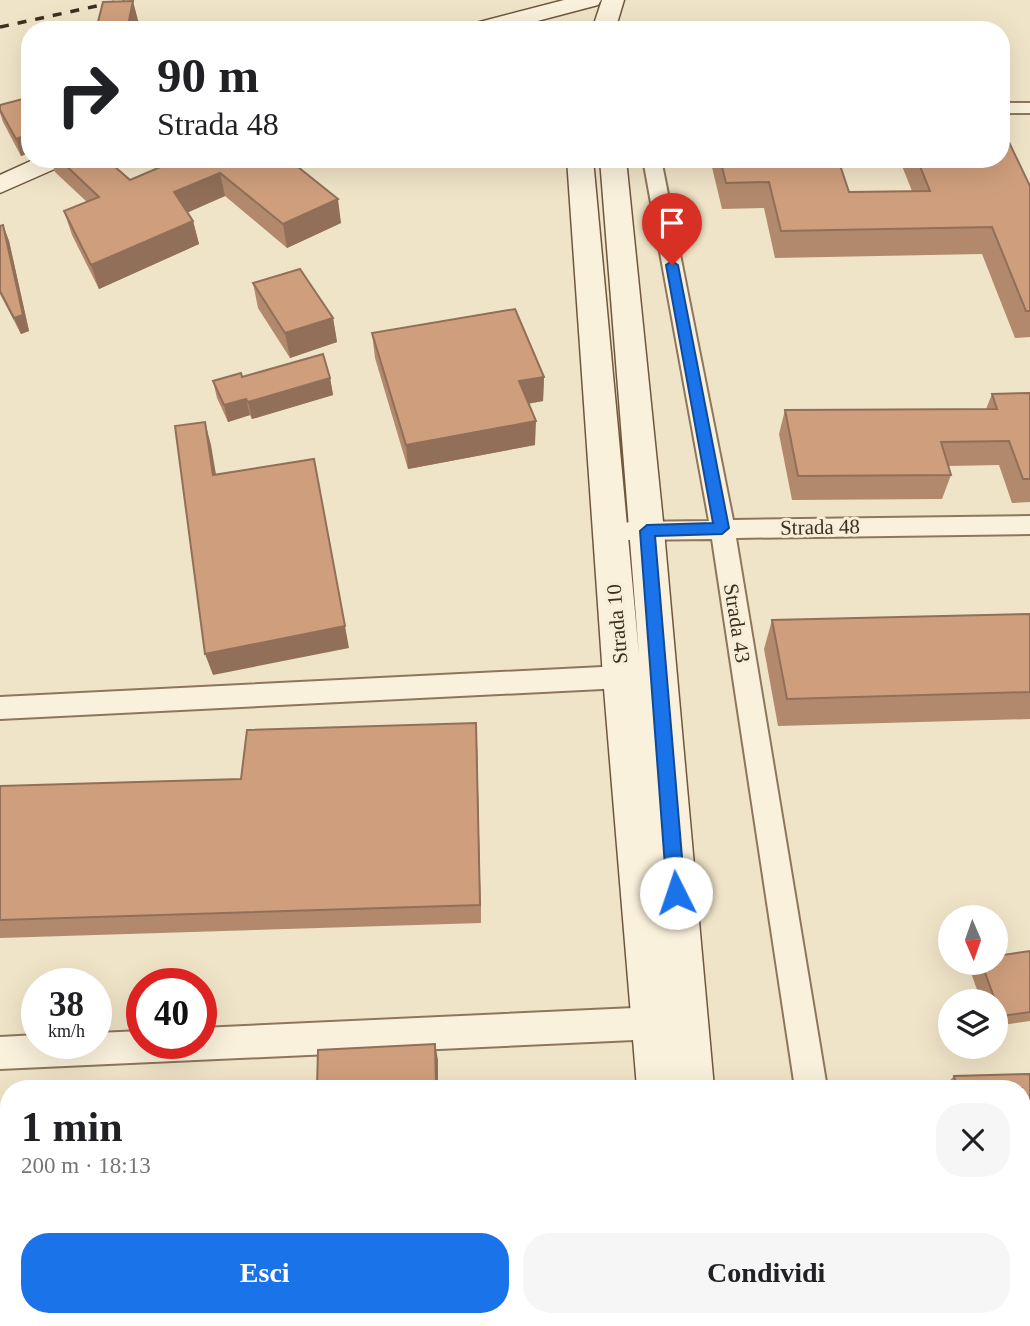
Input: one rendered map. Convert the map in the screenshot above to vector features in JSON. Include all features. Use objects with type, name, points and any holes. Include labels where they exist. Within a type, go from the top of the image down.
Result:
[{"type":"street","points":[[545,21],[590,0]]},
{"type":"street","points":[[606,21],[613,0]]},
{"type":"street","points":[[1010,108],[1030,108]]},
{"type":"street","points":[[0,185],[37,168]]},
{"type":"street","name":"Strada 10","points":[[581,168],[622,677],[660,1080]]},
{"type":"street","name":"Strada 10","points":[[614,168],[647,531],[690,1080]]},
{"type":"street","name":"Strada 43","points":[[654,168],[722,528],[810,1080]]},
{"type":"street","name":"Strada 48","points":[[610,532],[722,528],[1030,525]]},
{"type":"street","points":[[0,708],[622,677]]},
{"type":"street","points":[[0,1053],[656,1023]]},
{"type":"building","points":[[133,1],[129,21],[98,21],[103,2]]},
{"type":"building","points":[[21,99],[21,137],[16,139],[0,110],[0,105]]},
{"type":"building","points":[[1010,144],[1030,186],[1030,311],[1026,311],[992,227],[781,231],[769,182],[726,183],[722,168],[841,168],[849,192],[930,191],[921,168],[1010,168]]},
{"type":"building","points":[[68,168],[116,168],[130,180],[158,168],[299,168],[338,199],[283,224],[220,173],[174,192],[193,221],[91,265],[64,211],[99,197]]},
{"type":"building","points":[[3,225],[23,315],[14,318],[0,291],[0,226]]},
{"type":"building","points":[[300,269],[333,318],[285,333],[253,283]]},
{"type":"building","points":[[515,309],[544,377],[519,381],[536,421],[406,445],[372,333]]},
{"type":"building","points":[[323,354],[330,378],[248,402],[246,399],[224,405],[213,381],[241,373],[242,377]]},
{"type":"building","points":[[1030,393],[1030,479],[1023,479],[1009,441],[941,442],[951,475],[798,476],[785,410],[997,409],[992,394]]},
{"type":"building","points":[[205,422],[213,475],[314,459],[345,626],[205,654],[175,426]]},
{"type":"building","points":[[1030,614],[1030,692],[787,699],[772,620]]},
{"type":"building","points":[[476,723],[480,905],[0,920],[0,786],[241,779],[247,730]]},
{"type":"building","points":[[1030,951],[1030,1012],[1008,1015],[1008,989],[991,989],[986,975],[1008,975],[1008,954]]},
{"type":"building","points":[[435,1044],[436,1080],[317,1080],[318,1050]]},
{"type":"building","points":[[1030,1074],[1030,1080],[955,1080],[954,1076]]},
{"type":"railway","points":[[28,21],[124,0]]},
{"type":"railway","points":[[0,27],[21,22]]},
{"type":"route","points":[[672,265],[722,528],[647,531],[676,893]]}]
